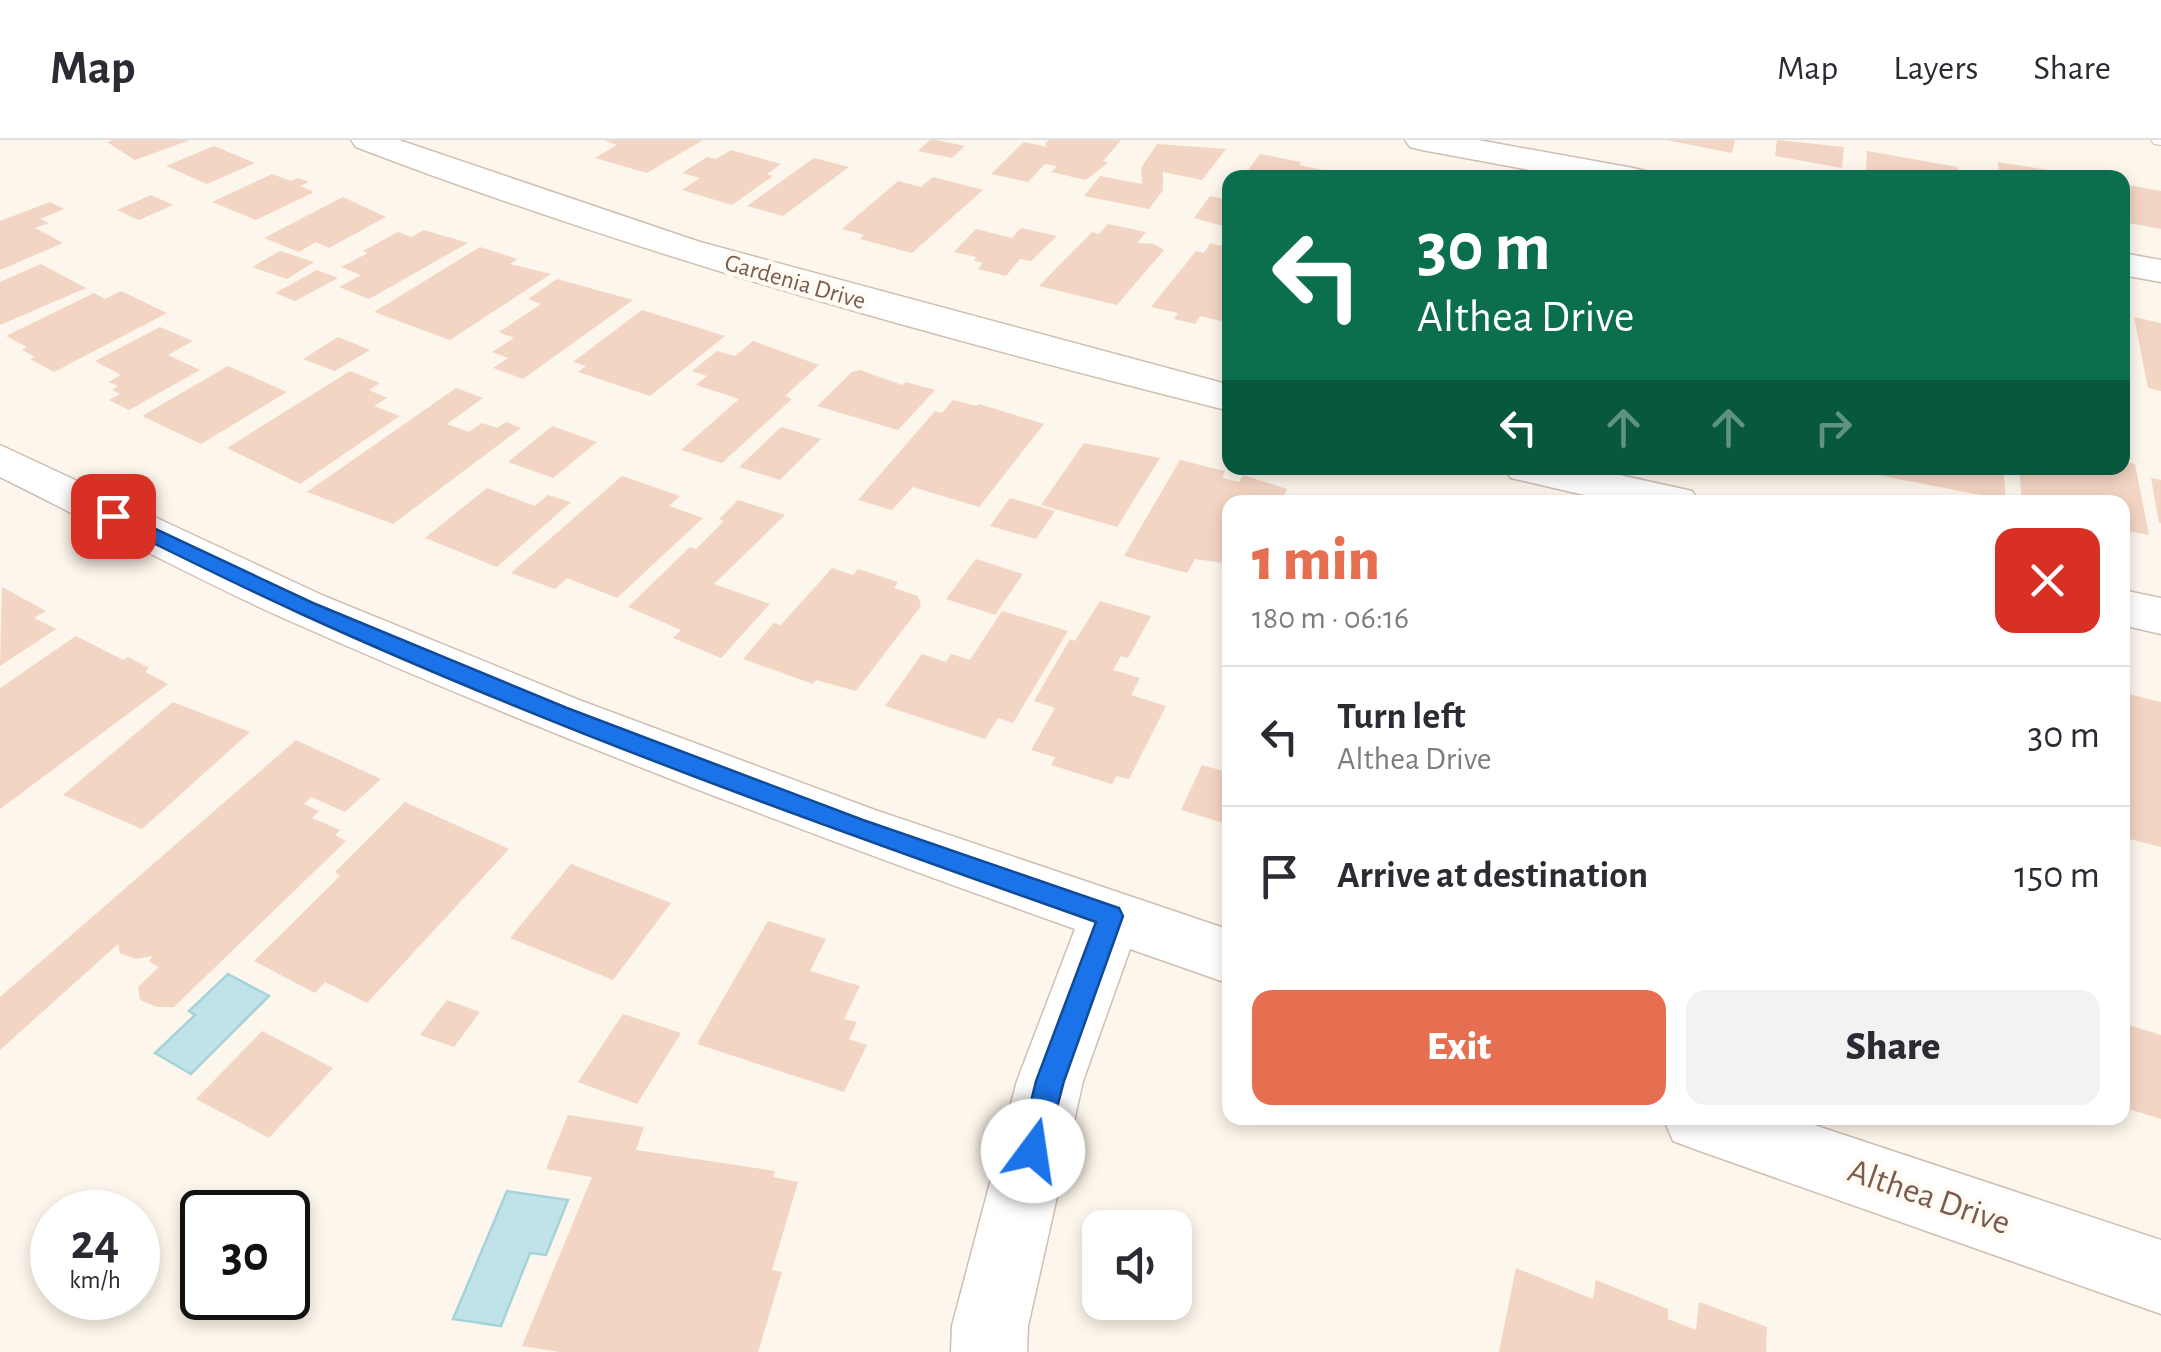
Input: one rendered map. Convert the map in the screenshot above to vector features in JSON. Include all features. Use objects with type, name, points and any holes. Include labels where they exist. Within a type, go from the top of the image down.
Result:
[{"type":"street","name":"Gardenia Drive","points":[[368,140],[612,227],[845,298],[1222,396]]},
{"type":"street","points":[[1422,140],[1589,170]]},
{"type":"street","points":[[2130,265],[2161,271]]},
{"type":"street","points":[[0,459],[306,608],[560,714],[855,827],[1222,954]]},
{"type":"street","points":[[1558,475],[1645,495]]},
{"type":"street","points":[[2130,609],[2161,616]]},
{"type":"street","points":[[989,1352],[990,1326],[1050,1081],[1110,916]]},
{"type":"street","name":"Althea Drive","points":[[1717,1125],[2161,1277]]},
{"type":"water","points":[[228,974],[269,996],[191,1074],[155,1053],[195,1015],[189,1011]]},
{"type":"water","points":[[507,1191],[568,1200],[546,1255],[530,1253],[501,1326],[453,1319]]},
{"type":"building","points":[[190,140],[135,160],[107,142]]},
{"type":"building","points":[[604,140],[703,140],[647,173],[595,158],[617,145]]},
{"type":"building","points":[[930,140],[965,146],[952,158],[918,151]]},
{"type":"building","points":[[1049,140],[1121,140],[1103,161],[1108,163],[1086,180],[1051,172],[1057,166],[1045,164],[1028,182],[991,174],[1024,142],[1047,147]]},
{"type":"building","points":[[1666,140],[1735,140],[1732,153]]},
{"type":"building","points":[[1777,140],[1844,147],[1842,168],[1775,156]]},
{"type":"building","points":[[1157,144],[1226,149],[1202,180],[1163,172],[1163,190],[1149,209],[1084,196],[1100,176],[1142,184],[1141,168]]},
{"type":"building","points":[[214,146],[255,163],[207,184],[166,166]]},
{"type":"building","points":[[731,150],[781,164],[767,174],[773,176],[732,205],[682,190],[700,178],[682,173],[707,157],[716,159]]},
{"type":"building","points":[[1867,151],[1958,167],[1958,170],[1866,170]]},
{"type":"building","points":[[1260,154],[1323,170],[1248,170]]},
{"type":"building","points":[[814,158],[849,167],[783,216],[747,206]]},
{"type":"building","points":[[1998,162],[2047,170],[1998,170]]},
{"type":"building","points":[[272,174],[309,182],[300,186],[314,192],[256,220],[212,202]]},
{"type":"building","points":[[933,177],[983,190],[912,253],[860,239],[864,235],[842,229],[898,181],[921,187]]},
{"type":"building","points":[[2130,185],[2161,191],[2161,229],[2130,223]]},
{"type":"building","points":[[151,195],[173,205],[139,220],[117,210]]},
{"type":"building","points":[[1210,196],[1222,198],[1222,226],[1194,218]]},
{"type":"building","points":[[343,197],[386,217],[329,248],[316,242],[299,252],[264,238]]},
{"type":"building","points":[[50,202],[64,209],[40,219],[49,223],[35,228],[63,243],[0,270],[0,221]]},
{"type":"building","points":[[1108,224],[1146,232],[1137,243],[1154,244],[1164,250],[1117,305],[1039,286],[1092,232],[1099,234]]},
{"type":"building","points":[[1021,228],[1057,236],[1031,261],[1020,259],[1006,276],[978,269],[983,263],[974,261],[976,257],[954,252],[976,229],[1012,238]]},
{"type":"building","points":[[424,230],[468,243],[369,299],[339,287],[361,275],[341,267],[368,253],[363,251],[398,232],[411,237]]},
{"type":"building","points":[[1210,243],[1222,246],[1222,321],[1200,316],[1195,324],[1174,319],[1178,313],[1151,307],[1196,251],[1204,253]]},
{"type":"building","points":[[480,247],[517,259],[510,264],[551,274],[450,340],[374,312]]},
{"type":"building","points":[[280,251],[314,262],[287,279],[252,267]]},
{"type":"building","points":[[41,264],[86,288],[0,325],[0,282]]},
{"type":"building","points":[[317,270],[338,278],[295,301],[275,293]]},
{"type":"building","points":[[557,279],[633,300],[523,379],[493,368],[508,358],[492,352],[514,338],[499,332],[541,304],[528,299]]},
{"type":"building","points":[[121,291],[167,313],[54,372],[30,359],[35,357],[22,350],[27,347],[6,336],[94,293],[105,299]]},
{"type":"building","points":[[642,310],[725,336],[650,396],[578,372],[586,366],[573,362]]},
{"type":"building","points":[[2134,317],[2161,323],[2161,391],[2148,388]]},
{"type":"building","points":[[160,327],[193,341],[168,355],[200,370],[129,410],[109,400],[120,394],[112,390],[118,386],[108,382],[121,375],[95,361]]},
{"type":"building","points":[[338,337],[370,350],[335,371],[303,359]]},
{"type":"building","points":[[753,341],[819,365],[785,396],[792,399],[722,463],[681,450],[739,399],[696,385],[707,376],[692,371],[717,351],[735,356]]},
{"type":"building","points":[[228,366],[287,392],[201,444],[142,416]]},
{"type":"building","points":[[860,370],[902,385],[906,382],[935,390],[898,430],[817,406],[852,372]]},
{"type":"building","points":[[350,371],[380,383],[369,390],[387,398],[374,406],[400,416],[300,484],[227,448]]},
{"type":"building","points":[[456,388],[483,398],[447,424],[469,432],[482,423],[497,428],[506,422],[521,428],[393,524],[307,492]]},
{"type":"building","points":[[953,400],[1044,424],[979,507],[913,487],[892,510],[858,500],[935,411],[942,413]]},
{"type":"building","points":[[552,426],[597,442],[553,478],[508,462]]},
{"type":"building","points":[[781,427],[821,439],[780,480],[739,467]]},
{"type":"building","points":[[1084,443],[1160,458],[1117,527],[1041,505]]},
{"type":"building","points":[[1180,460],[1222,470],[1222,478],[1239,482],[1243,475],[1287,489],[1284,495],[1222,495],[1222,563],[1195,559],[1187,573],[1124,556]]},
{"type":"building","points":[[2130,463],[2135,464],[2149,535],[2130,531],[2130,495],[2021,495],[2020,475],[2130,475]]},
{"type":"building","points":[[1878,475],[2004,475],[2006,495],[1980,495]]},
{"type":"building","points":[[622,476],[680,496],[669,506],[703,518],[617,598],[567,578],[555,589],[511,573]]},
{"type":"building","points":[[2151,478],[2161,480],[2161,523],[2159,523]]},
{"type":"building","points":[[487,488],[535,506],[548,495],[571,502],[497,567],[425,538]]},
{"type":"building","points":[[1010,498],[1055,511],[1036,539],[990,526]]},
{"type":"building","points":[[738,500],[785,515],[714,584],[770,604],[721,658],[673,638],[681,630],[628,607],[690,547],[696,549],[724,521],[719,519]]},
{"type":"building","points":[[976,559],[1023,574],[995,615],[946,599]]},
{"type":"building","points":[[832,568],[853,575],[858,569],[898,582],[894,588],[918,596],[921,606],[856,691],[816,680],[813,684],[743,659],[774,623],[781,625]]},
{"type":"building","points":[[2,587],[46,611],[34,618],[56,629],[0,666]]},
{"type":"building","points":[[1100,601],[1151,616],[1128,658],[1121,656],[1113,670],[1140,678],[1131,695],[1166,706],[1129,779],[1116,776],[1112,784],[1051,765],[1055,757],[1031,750],[1055,708],[1034,701],[1070,639],[1075,641]]},
{"type":"building","points":[[1002,611],[1068,631],[1013,723],[998,718],[985,739],[885,706],[922,654],[946,662],[951,654],[970,660]]},
{"type":"building","points":[[76,636],[123,660],[128,657],[168,684],[0,809],[0,688]]},
{"type":"building","points":[[2130,694],[2161,702],[2161,847],[2130,839]]},
{"type":"building","points":[[173,702],[250,732],[142,829],[63,795]]},
{"type":"building","points":[[296,740],[381,779],[345,812],[311,797],[304,804],[319,811],[312,818],[340,830],[335,835],[346,841],[174,1007],[157,1007],[140,1000],[138,987],[159,967],[149,962],[152,956],[136,959],[120,953],[118,944],[0,1050],[0,997]]},
{"type":"building","points":[[1202,765],[1222,771],[1222,823],[1181,810]]},
{"type":"building","points":[[405,802],[509,849],[367,1003],[325,982],[315,993],[254,961],[340,876],[335,872]]},
{"type":"building","points":[[571,864],[671,903],[613,980],[510,938]]},
{"type":"building","points":[[768,921],[826,939],[810,971],[860,986],[844,1019],[857,1022],[849,1039],[867,1045],[844,1092],[697,1044]]},
{"type":"building","points":[[447,1000],[480,1012],[454,1047],[420,1035]]},
{"type":"building","points":[[623,1014],[681,1033],[637,1104],[578,1082]]},
{"type":"building","points":[[2130,1025],[2161,1035],[2161,1119],[2130,1109]]},
{"type":"building","points":[[262,1031],[333,1068],[269,1138],[196,1099]]},
{"type":"building","points":[[568,1115],[644,1127],[636,1150],[775,1171],[773,1177],[798,1182],[772,1270],[782,1272],[758,1352],[560,1352],[522,1346],[592,1177],[546,1169]]},
{"type":"building","points":[[1516,1268],[1593,1299],[1596,1280],[1668,1309],[1668,1319],[1696,1330],[1699,1302],[1767,1327],[1766,1352],[1499,1352]]},
{"type":"route","points":[[113,516],[306,608],[560,714],[855,827],[1110,916],[1050,1081],[1033,1151]]}]
